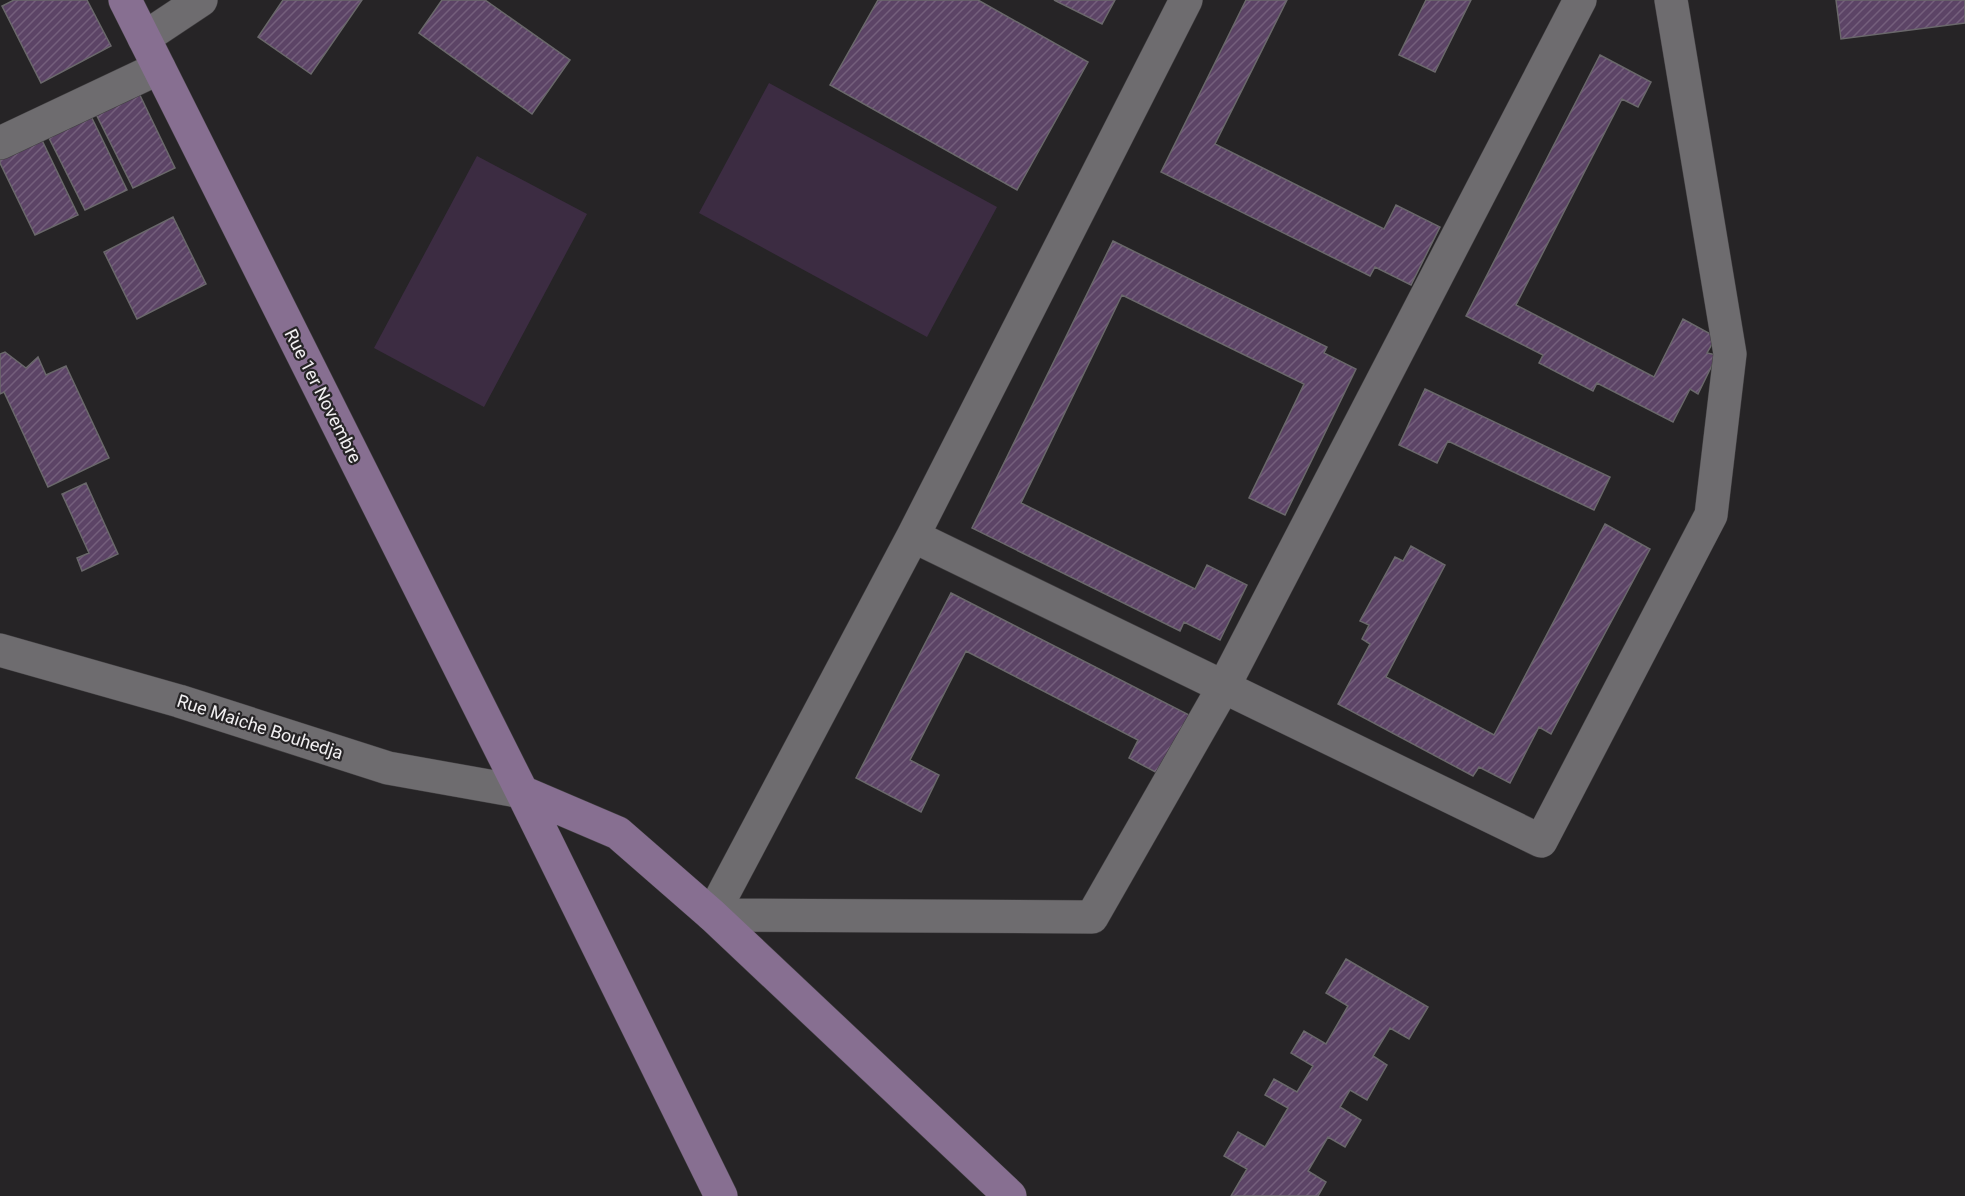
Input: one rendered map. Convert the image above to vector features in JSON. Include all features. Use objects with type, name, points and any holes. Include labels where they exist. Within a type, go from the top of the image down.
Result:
[{"type":"main road","name":"Rue 1er Novembre","points":[[125,0],[522,792],[721,1196]]},
{"type":"main road","points":[[522,792],[618,833],[712,915],[1010,1196]]},
{"type":"street","points":[[144,38],[201,0]]},
{"type":"street","points":[[1186,0],[913,536],[712,915],[1092,917],[1223,688],[1580,0]]},
{"type":"street","points":[[913,536],[1541,842],[1711,515],[1730,354],[1671,0]]},
{"type":"street","points":[[0,143],[159,68]]},
{"type":"street","name":"Rue Maiche Bouhedja","points":[[0,650],[179,701],[388,768],[522,792]]},
{"type":"shaded area","points":[[769,83],[997,207],[927,337],[699,213]]},
{"type":"shaded area","points":[[477,156],[587,214],[484,407],[374,348]]},
{"type":"building","points":[[14,0],[87,0],[111,46],[41,83],[2,6]]},
{"type":"building","points":[[283,0],[362,0],[311,74],[258,37]]},
{"type":"building","points":[[442,0],[485,0],[570,60],[532,114],[419,33]]},
{"type":"building","points":[[878,0],[978,0],[1088,62],[1017,190],[830,85]]},
{"type":"building","points":[[1054,0],[1115,0],[1102,24]]},
{"type":"building","points":[[1246,0],[1287,0],[1215,144],[1384,229],[1396,205],[1440,227],[1411,285],[1375,267],[1370,276],[1161,172]]},
{"type":"building","points":[[1426,0],[1471,0],[1435,72],[1399,55]]},
{"type":"building","points":[[1836,0],[1965,0],[1965,23],[1841,39]]},
{"type":"building","points":[[1600,55],[1651,82],[1638,107],[1622,99],[1516,305],[1654,377],[1683,319],[1716,337],[1707,353],[1717,355],[1698,394],[1690,389],[1673,422],[1597,383],[1593,391],[1539,363],[1543,355],[1466,316]]},
{"type":"building","points":[[136,87],[175,168],[133,188],[93,108]]},
{"type":"building","points":[[88,110],[127,190],[85,210],[45,130]]},
{"type":"building","points":[[39,134],[78,215],[35,235],[0,163],[0,153]]},
{"type":"building","points":[[173,217],[206,284],[137,319],[104,252]]},
{"type":"building","points":[[1113,241],[1327,347],[1324,353],[1356,369],[1285,515],[1249,498],[1304,384],[1122,295],[1021,503],[1195,589],[1207,565],[1247,585],[1220,640],[1184,622],[1180,631],[972,528]]},
{"type":"building","points":[[5,352],[26,368],[38,357],[46,375],[66,366],[109,458],[48,487],[4,392],[0,394],[0,354]]},
{"type":"building","points":[[1425,389],[1610,477],[1594,510],[1448,441],[1437,463],[1399,445]]},
{"type":"building","points":[[86,483],[118,554],[82,571],[77,558],[89,553],[62,494]]},
{"type":"building","points":[[1605,524],[1650,549],[1551,734],[1539,727],[1510,783],[1479,767],[1473,776],[1338,704],[1370,644],[1362,639],[1369,625],[1360,621],[1395,557],[1403,561],[1411,546],[1445,565],[1386,677],[1494,735]]},
{"type":"building","points":[[951,593],[1193,717],[1163,776],[1129,758],[1138,740],[966,651],[910,760],[939,775],[921,812],[856,778]]},
{"type":"building","points":[[1346,959],[1428,1007],[1409,1039],[1390,1028],[1373,1056],[1387,1065],[1367,1100],[1350,1090],[1340,1107],[1361,1120],[1345,1147],[1328,1137],[1308,1171],[1326,1182],[1318,1196],[1231,1196],[1247,1169],[1224,1156],[1238,1132],[1265,1147],[1288,1108],[1265,1095],[1274,1079],[1297,1092],[1313,1066],[1291,1053],[1304,1031],[1326,1044],[1348,1006],[1326,993]]}]
